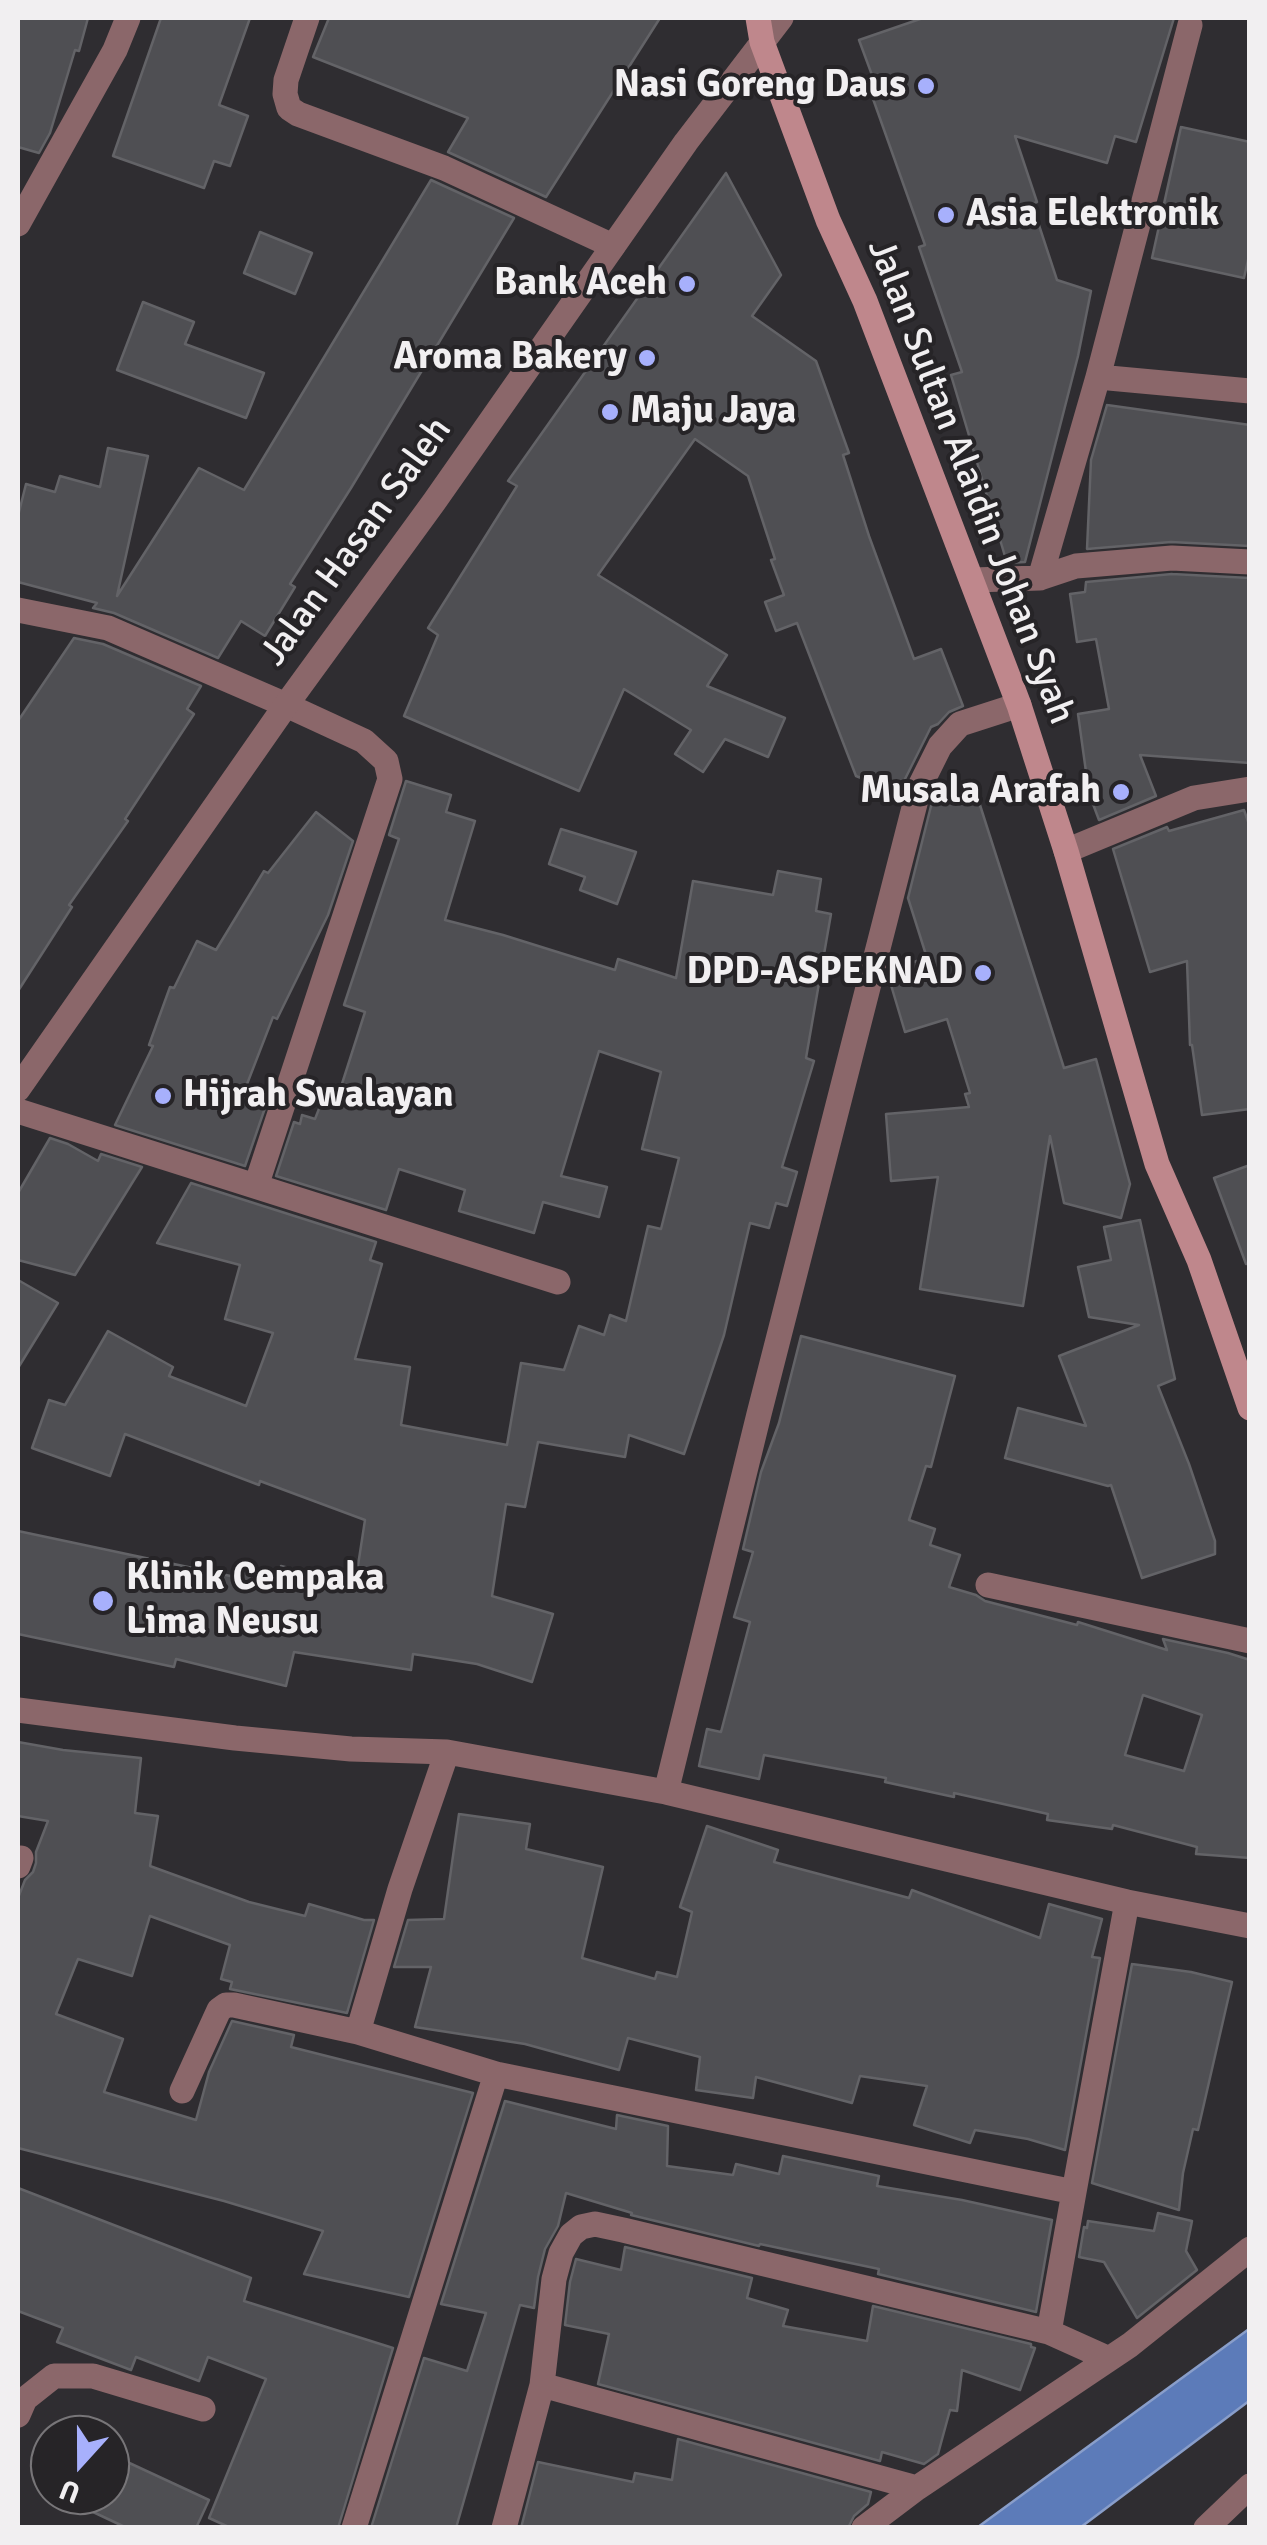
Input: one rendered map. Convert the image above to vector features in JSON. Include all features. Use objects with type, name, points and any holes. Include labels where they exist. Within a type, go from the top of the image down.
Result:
[{"type":"main road","name":"Jalan Sultan Alaidin Johan Syah","points":[[760,30],[828,220],[864,301],[1019,705],[1066,851],[1156,1164],[1199,1260],[1250,1408]]},
{"type":"street","points":[[18,224],[115,50],[128,18]]},
{"type":"street","points":[[307,18],[286,80],[289,108],[444,168],[613,246]]},
{"type":"street","name":"Jalan Hasan Saleh","points":[[18,1088],[286,705],[434,502],[760,30],[781,18]]},
{"type":"street","points":[[1040,578],[1098,377],[1190,25]]},
{"type":"street","points":[[1098,377],[1250,392]]},
{"type":"street","points":[[972,580],[1040,578],[1076,566],[1172,558],[1250,562]]},
{"type":"street","points":[[18,610],[108,628],[364,741],[386,761],[390,779],[256,1186]]},
{"type":"street","points":[[666,1792],[919,788],[940,746],[960,724],[1019,705]]},
{"type":"street","points":[[1066,851],[1194,798],[1250,789]]},
{"type":"street","points":[[18,1112],[558,1282]]},
{"type":"street","points":[[988,1585],[1250,1640]]},
{"type":"street","points":[[18,1710],[235,1738],[447,1752],[666,1792],[1128,1902],[1250,1926]]},
{"type":"street","points":[[358,2032],[400,1889],[447,1752]]},
{"type":"street","points":[[1049,2332],[1128,1902]]},
{"type":"street","points":[[182,2091],[212,2022],[226,2005],[358,2032],[496,2074],[1074,2192]]},
{"type":"street","points":[[354,2528],[496,2074]]},
{"type":"street","points":[[504,2528],[542,2385],[554,2279],[561,2253],[571,2235],[581,2227],[595,2224],[1049,2332],[1109,2359]]},
{"type":"street","points":[[864,2528],[1130,2345],[1250,2249]]},
{"type":"street","points":[[18,2415],[25,2399],[54,2376],[94,2376],[202,2409]]},
{"type":"street","points":[[542,2385],[917,2488]]},
{"type":"street","points":[[1206,2528],[1250,2486]]},
{"type":"water","points":[[1249,2329],[1249,2401],[1081,2527],[978,2527]]},
{"type":"building","points":[[18,18],[88,18],[50,133],[39,153],[18,147]]},
{"type":"building","points":[[161,18],[250,18],[219,105],[248,116],[230,166],[214,161],[204,188],[113,156]]},
{"type":"building","points":[[329,18],[660,18],[546,197],[448,152],[468,118],[313,57]]},
{"type":"building","points":[[923,18],[1174,18],[1136,142],[1115,136],[1107,163],[1015,136],[1057,280],[1091,291],[1025,562],[1007,563],[951,375],[962,372],[919,247],[925,245],[872,96],[879,94],[859,40]]},
{"type":"building","points":[[1181,127],[1250,142],[1250,251],[1244,278],[1152,258]]},
{"type":"building","points":[[726,173],[781,275],[752,316],[816,361],[849,453],[843,455],[869,536],[914,659],[941,649],[963,706],[931,727],[901,794],[856,776],[797,623],[776,631],[765,602],[784,595],[748,476],[695,439],[598,575],[727,655],[707,686],[785,718],[768,757],[725,739],[703,772],[675,754],[691,730],[624,689],[579,791],[404,716],[438,635],[428,628],[517,486],[508,481]]},
{"type":"building","points":[[431,180],[514,218],[290,584],[295,587],[265,636],[241,621],[218,658],[114,613],[93,608],[97,603],[18,582],[18,516],[26,484],[55,492],[60,476],[100,487],[108,448],[148,456],[117,596],[199,468],[244,490]]},
{"type":"building","points":[[260,232],[312,253],[295,294],[244,273]]},
{"type":"building","points":[[143,302],[194,322],[185,344],[264,373],[246,418],[117,370]]},
{"type":"building","points":[[1107,405],[1250,425],[1250,546],[1171,542],[1087,549],[1091,460]]},
{"type":"building","points":[[1172,574],[1250,578],[1250,763],[1140,755],[1156,796],[1099,820],[1084,780],[1087,779],[1078,714],[1109,709],[1096,639],[1077,642],[1070,594],[1085,592],[1086,582]]},
{"type":"building","points":[[74,638],[103,644],[201,686],[187,709],[194,714],[125,819],[128,821],[69,905],[72,907],[18,991],[18,721]]},
{"type":"building","points":[[972,780],[1064,1068],[1096,1059],[1130,1184],[1121,1218],[1064,1203],[1050,1136],[1023,1306],[920,1289],[938,1177],[891,1181],[886,1114],[969,1107],[965,1094],[970,1093],[947,1019],[905,1032],[888,975],[890,969],[927,958],[908,898],[934,794]]},
{"type":"building","points":[[406,781],[451,795],[446,812],[475,821],[445,920],[615,970],[618,959],[676,978],[693,881],[773,895],[778,871],[821,879],[816,911],[831,914],[806,1058],[814,1061],[782,1167],[797,1172],[787,1206],[776,1203],[769,1228],[750,1223],[724,1335],[684,1454],[629,1435],[625,1457],[538,1442],[525,1507],[506,1504],[492,1596],[553,1614],[532,1682],[477,1664],[413,1654],[411,1670],[294,1652],[286,1686],[176,1659],[174,1667],[18,1634],[18,1531],[240,1578],[243,1566],[279,1575],[281,1566],[355,1585],[365,1520],[125,1434],[110,1476],[32,1448],[49,1400],[65,1405],[108,1331],[173,1367],[169,1376],[246,1406],[273,1333],[225,1319],[240,1265],[157,1243],[191,1183],[376,1242],[370,1260],[382,1264],[355,1359],[410,1367],[401,1425],[507,1445],[521,1363],[564,1370],[579,1326],[604,1335],[610,1315],[626,1321],[648,1226],[661,1229],[679,1158],[642,1149],[661,1072],[599,1051],[561,1176],[607,1187],[599,1217],[543,1202],[534,1233],[459,1211],[465,1190],[399,1169],[386,1210],[276,1176],[294,1122],[300,1124],[302,1115],[315,1119],[328,1086],[340,1090],[365,1012],[344,1005],[399,839],[389,835]]},
{"type":"building","points":[[1244,810],[1250,827],[1250,1109],[1202,1115],[1190,1045],[1187,961],[1150,972],[1113,849],[1167,827],[1169,831]]},
{"type":"building","points":[[316,812],[353,841],[328,915],[277,1019],[273,1017],[242,1097],[265,1108],[245,1166],[115,1125],[153,1046],[149,1045],[170,987],[174,988],[197,941],[216,950],[264,871],[268,873]]},
{"type":"building","points":[[561,829],[636,852],[617,904],[580,890],[585,877],[549,864]]},
{"type":"building","points":[[50,1138],[98,1161],[101,1154],[142,1167],[75,1275],[18,1260],[18,1193]]},
{"type":"building","points":[[1250,1165],[1250,1263],[1246,1264],[1214,1178]]},
{"type":"building","points":[[1140,1220],[1175,1379],[1158,1386],[1215,1541],[1215,1554],[1142,1578],[1111,1485],[1005,1458],[1018,1408],[1086,1426],[1059,1356],[1139,1325],[1089,1317],[1078,1267],[1111,1260],[1104,1227]]},
{"type":"building","points":[[18,1280],[58,1303],[18,1368]]},
{"type":"building","points":[[801,1336],[955,1376],[931,1467],[926,1466],[909,1520],[935,1529],[930,1545],[960,1555],[949,1587],[985,1601],[1077,1625],[1078,1622],[1167,1650],[1163,1639],[1250,1660],[1250,1858],[1196,1854],[1197,1847],[1113,1825],[1112,1829],[1047,1820],[1048,1814],[764,1755],[759,1779],[699,1766],[707,1729],[721,1732],[750,1622],[734,1617],[753,1552],[743,1549],[761,1472],[779,1423]],"holes":[[[1143,1695],[1202,1715],[1184,1771],[1125,1755]]]},
{"type":"building","points":[[18,1742],[141,1758],[135,1813],[158,1816],[150,1866],[249,1902],[305,1916],[309,1904],[374,1920],[347,2013],[230,1989],[232,1982],[221,1979],[230,1945],[150,1916],[132,1976],[78,1959],[56,2014],[123,2039],[104,2092],[196,2120],[209,2072],[232,2021],[294,2035],[291,2047],[473,2093],[409,2297],[304,2274],[323,2231],[18,2148],[18,1898],[33,1872],[48,1821],[18,1816]]},
{"type":"building","points":[[459,1814],[530,1824],[526,1849],[603,1867],[582,1958],[655,1979],[657,1972],[677,1977],[692,1912],[680,1907],[707,1826],[778,1850],[774,1862],[909,1898],[912,1890],[1040,1938],[1049,1904],[1102,1919],[1092,1957],[1100,1958],[1065,2150],[975,2130],[970,2143],[914,2125],[927,2086],[860,2076],[852,2103],[756,2077],[753,2098],[696,2090],[700,2057],[628,2038],[619,2070],[525,2044],[415,2027],[431,1967],[394,1967],[408,1920],[444,1919]]},
{"type":"building","points":[[1132,1964],[1232,1982],[1198,2130],[1193,2129],[1179,2210],[1092,2183]]},
{"type":"building","points":[[505,2101],[616,2129],[617,2115],[668,2126],[667,2166],[733,2175],[736,2164],[779,2174],[783,2156],[879,2176],[877,2186],[1052,2220],[1036,2312],[878,2274],[879,2269],[759,2246],[631,2215],[566,2193],[558,2226],[545,2249],[534,2308],[520,2305],[456,2528],[371,2528],[424,2358],[467,2371],[486,2313],[441,2304]]},
{"type":"building","points":[[18,2188],[251,2278],[244,2301],[393,2348],[338,2528],[231,2528],[209,2518],[266,2379],[208,2357],[199,2381],[136,2357],[131,2370],[57,2342],[63,2328],[18,2311]]},
{"type":"building","points":[[1158,2213],[1192,2221],[1186,2251],[1197,2270],[1137,2318],[1104,2262],[1079,2257],[1084,2227],[1087,2228],[1088,2221],[1154,2231]]},
{"type":"building","points":[[625,2247],[752,2278],[747,2298],[788,2310],[783,2326],[867,2341],[873,2306],[1035,2348],[1020,2390],[962,2370],[957,2411],[950,2410],[938,2454],[924,2464],[882,2452],[880,2461],[598,2384],[609,2334],[565,2325],[570,2282],[576,2259],[621,2270]]},
{"type":"building","points":[[678,2439],[871,2492],[868,2504],[854,2516],[848,2528],[521,2528],[538,2462],[633,2482],[635,2473],[672,2480]]},
{"type":"building","points":[[130,2463],[209,2500],[196,2528],[127,2528],[99,2515],[130,2515]]},
{"type":"place","name":"Nasi Goreng Daus","points":[[926,86]]},
{"type":"place","name":"Asia Elektronik","points":[[946,215]]},
{"type":"place","name":"Bank Aceh","points":[[687,284]]},
{"type":"place","name":"Aroma Bakery","points":[[647,358]]},
{"type":"place","name":"Maju Jaya","points":[[610,412]]},
{"type":"place","name":"Musala Arafah","points":[[1121,792]]},
{"type":"place","name":"DPD-ASPEKNAD","points":[[983,973]]},
{"type":"place","name":"Hijrah Swalayan","points":[[163,1096]]},
{"type":"place","name":"Klinik Cempaka Lima Neusu","points":[[103,1601]]}]
